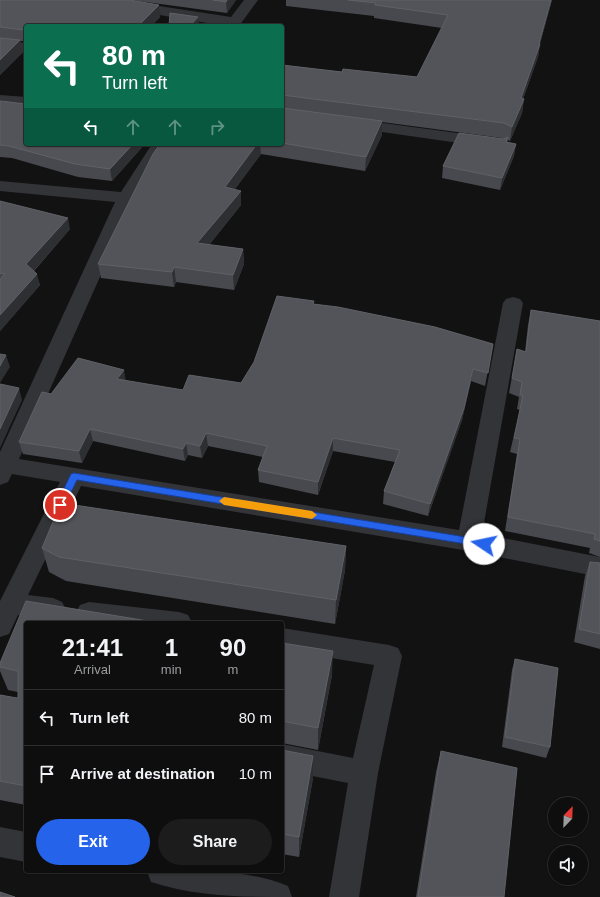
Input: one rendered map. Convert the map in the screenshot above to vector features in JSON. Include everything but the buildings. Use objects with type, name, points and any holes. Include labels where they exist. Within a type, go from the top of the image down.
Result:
[{"type":"street","points":[[94,0],[233,24],[251,0]]},
{"type":"street","points":[[0,44],[24,47]]},
{"type":"street","points":[[0,100],[24,102]]},
{"type":"street","points":[[337,122],[502,144]]},
{"type":"street","points":[[159,146],[126,198],[3,471],[74,476],[469,540],[600,567]]},
{"type":"street","points":[[0,186],[126,198]]},
{"type":"street","points":[[469,540],[513,304]]},
{"type":"street","points":[[0,626],[74,476]]},
{"type":"street","points":[[11,604],[160,621]]},
{"type":"street","points":[[284,639],[389,656],[364,773],[344,897]]},
{"type":"street","points":[[284,757],[364,773]]},
{"type":"street","points":[[0,842],[24,847]]},
{"type":"street","points":[[171,873],[277,897]]},
{"type":"slow traffic","points":[[224,501],[312,515]]},
{"type":"route","points":[[60,505],[74,476],[239,504],[469,540],[484,544]]}]
